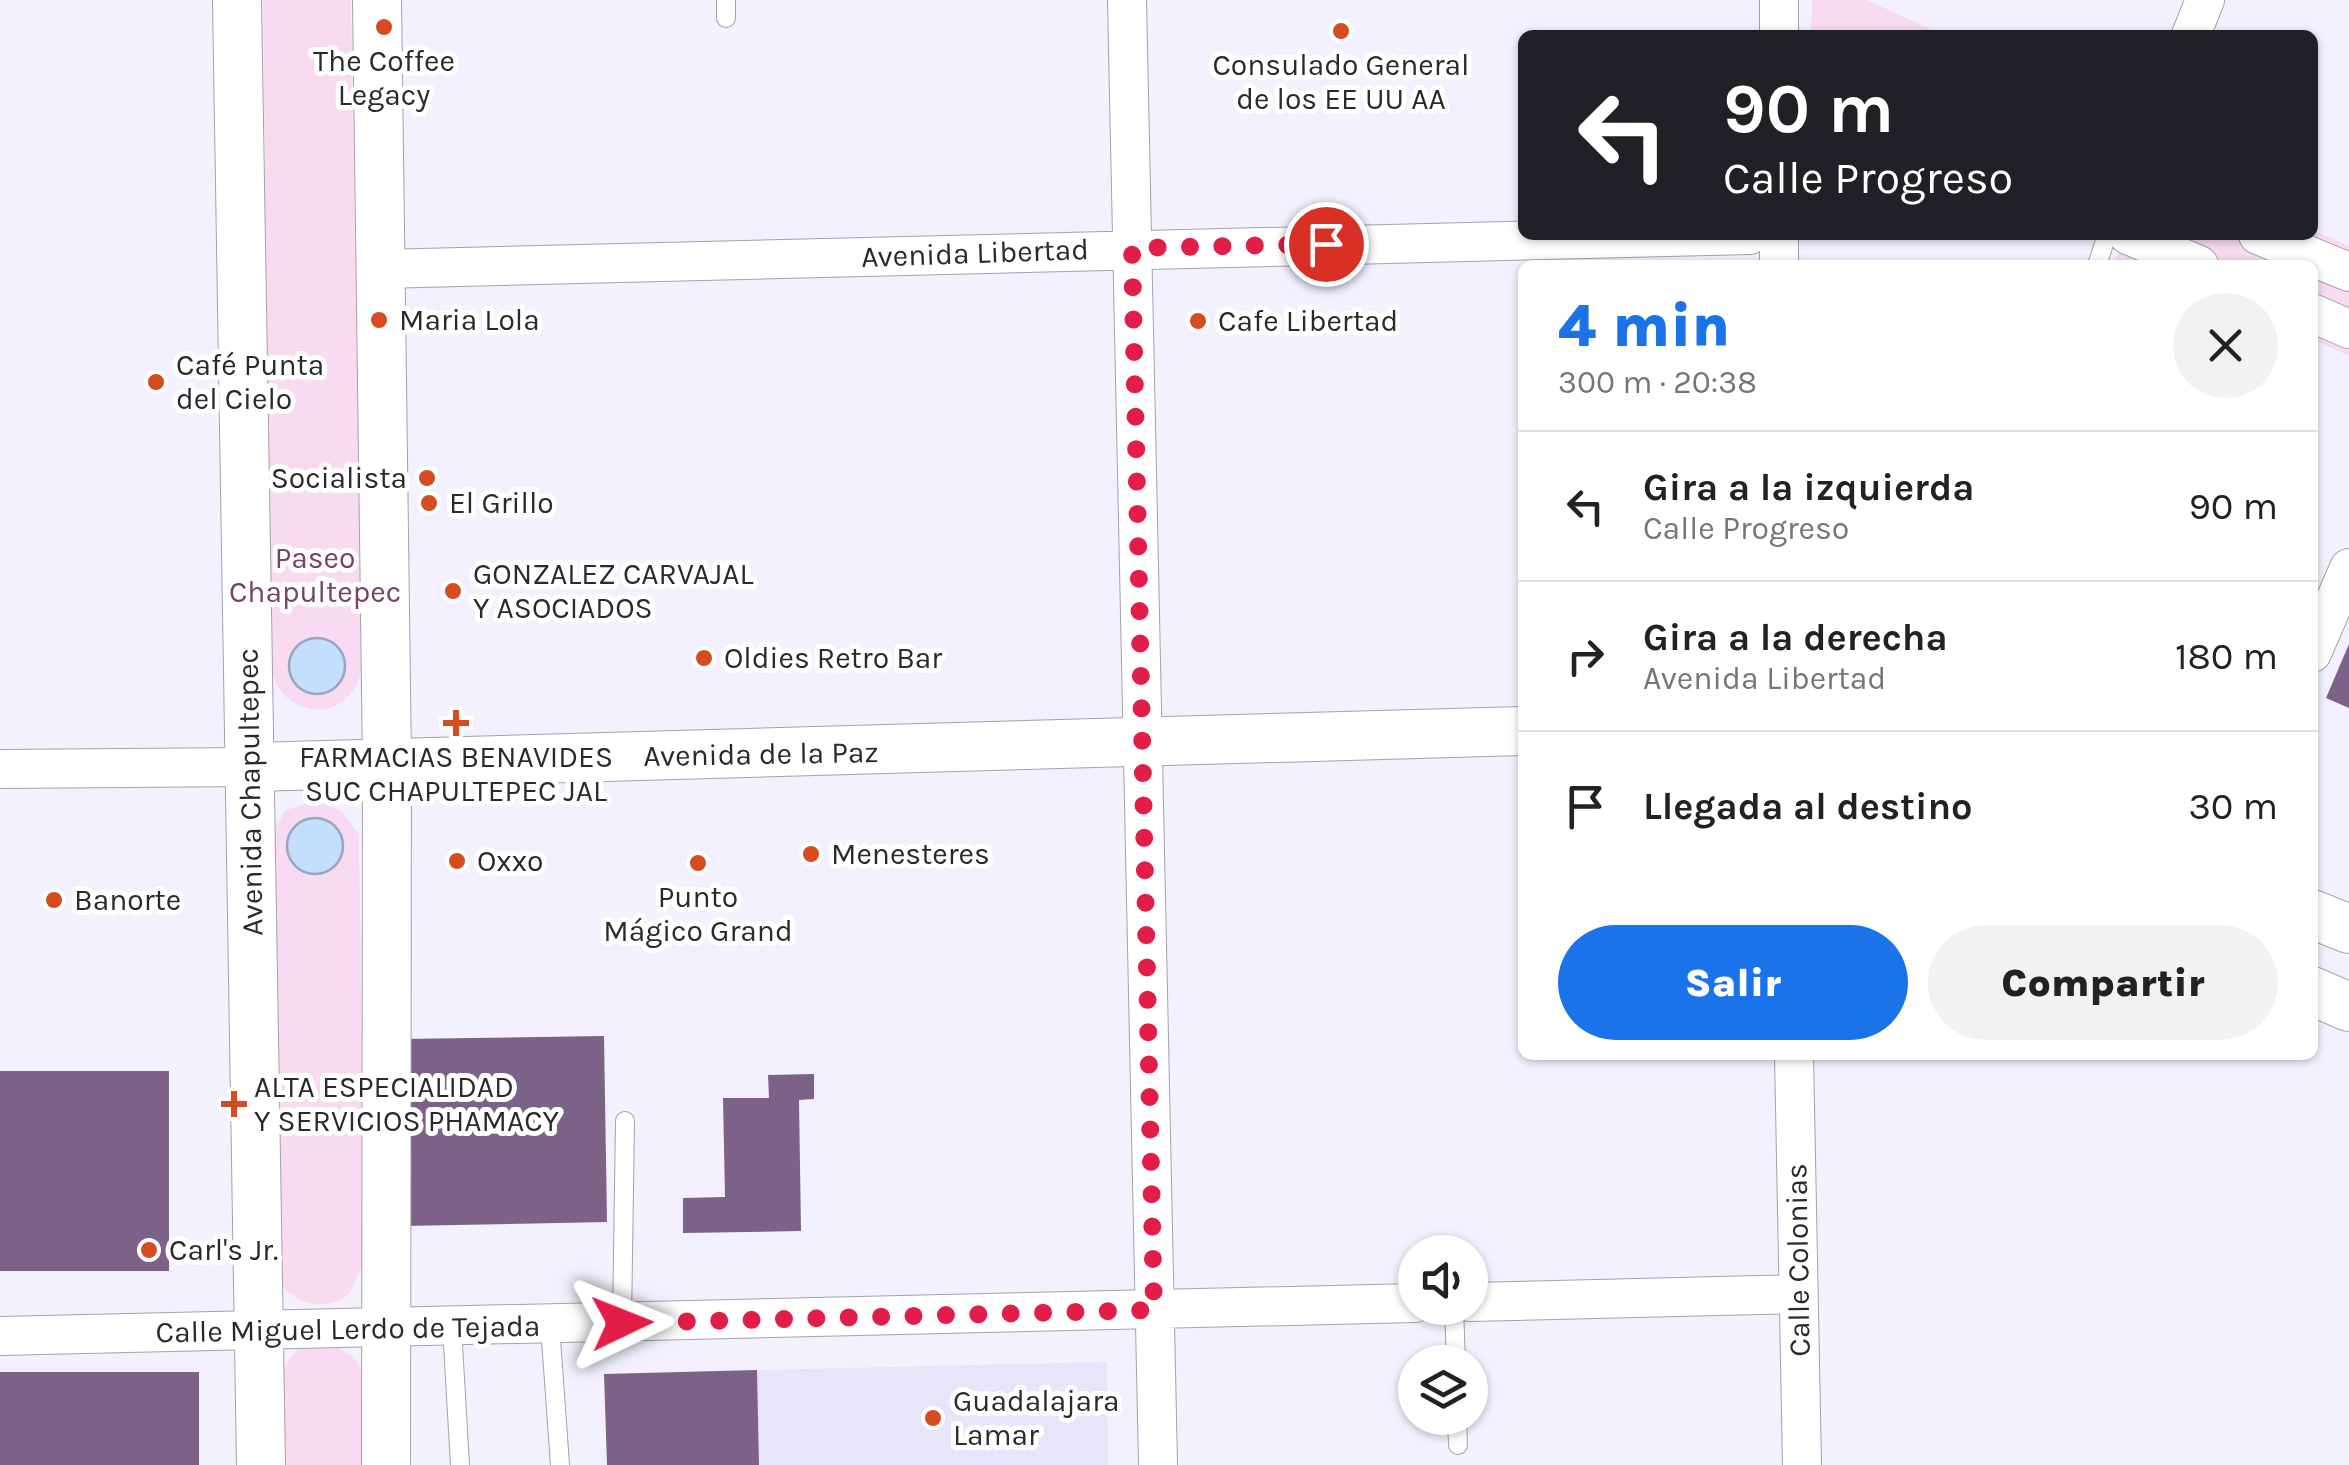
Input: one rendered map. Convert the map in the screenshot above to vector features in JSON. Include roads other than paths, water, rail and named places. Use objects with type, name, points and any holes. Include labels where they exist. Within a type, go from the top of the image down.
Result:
[{"type":"street","name":"Avenida Chapultepec","points":[[237,0],[261,1465]]},
{"type":"street","points":[[377,0],[387,764],[383,1329],[386,1465]]},
{"type":"street","points":[[1127,0],[1158,1465]]},
{"type":"street","points":[[1779,0],[1779,30]]},
{"type":"street","points":[[2193,30],[2206,0]]},
{"type":"street","name":"Avenida Libertad","points":[[381,269],[1518,240]]},
{"type":"street","points":[[2140,240],[2187,260]]},
{"type":"street","points":[[2270,240],[2349,272]]},
{"type":"street","points":[[2318,316],[2349,329]]},
{"type":"street","points":[[2318,639],[2349,568]]},
{"type":"street","name":"Avenida de la Paz","points":[[0,770],[387,764],[1518,731]]},
{"type":"street","points":[[2318,916],[2349,929]]},
{"type":"street","points":[[2318,993],[2349,1007]]},
{"type":"street","name":"Calle Colonias","points":[[1794,1060],[1802,1465]]},
{"type":"street","points":[[1488,1302],[1798,1294]]},
{"type":"street","name":"Calle Miguel Lerdo de Tejada","points":[[0,1336],[1398,1303]]},
{"type":"lane","points":[[622,1323],[625,1121]]},
{"type":"lane","points":[[550,1325],[560,1465]]},
{"type":"lane","points":[[452,1327],[460,1465]]},
{"type":"lane","points":[[1458,1435],[1458,1446]]},
{"type":"water","points":[[317,638],[337,646],[345,666],[337,686],[317,694],[297,686],[289,666],[297,646]]},
{"type":"water","points":[[315,818],[335,826],[343,846],[335,866],[315,874],[295,866],[287,846],[295,826]]},
{"type":"place","name":"The Coffee Legacy","points":[[384,27]]},
{"type":"place","name":"Consulado General de los EE UU AA","points":[[1341,31]]},
{"type":"place","name":"Maria Lola","points":[[379,320]]},
{"type":"place","name":"Cafe Libertad","points":[[1198,321]]},
{"type":"place","name":"Café Punta del Cielo","points":[[156,382]]},
{"type":"place","name":"Socialista","points":[[427,478]]},
{"type":"place","name":"El Grillo","points":[[429,503]]},
{"type":"place","name":"GONZALEZ CARVAJAL Y ASOCIADOS","points":[[453,591]]},
{"type":"place","name":"Oldies Retro Bar","points":[[704,658]]},
{"type":"place","name":"FARMACIAS BENAVIDES SUC CHAPULTEPEC JAL","points":[[456,723]]},
{"type":"place","name":"Menesteres","points":[[811,854]]},
{"type":"place","name":"Oxxo","points":[[457,861]]},
{"type":"place","name":"Punto Mágico Grand","points":[[698,863]]},
{"type":"place","name":"Banorte","points":[[54,900]]},
{"type":"place","name":"ALTA ESPECIALIDAD Y SERVICIOS PHAMACY","points":[[234,1104]]},
{"type":"place","name":"Carl's Jr.","points":[[149,1250]]},
{"type":"place","name":"Guadalajara Lamar","points":[[933,1418]]},
{"type":"park label","name":"Paseo Chapultepec","points":[[315,575]]}]
